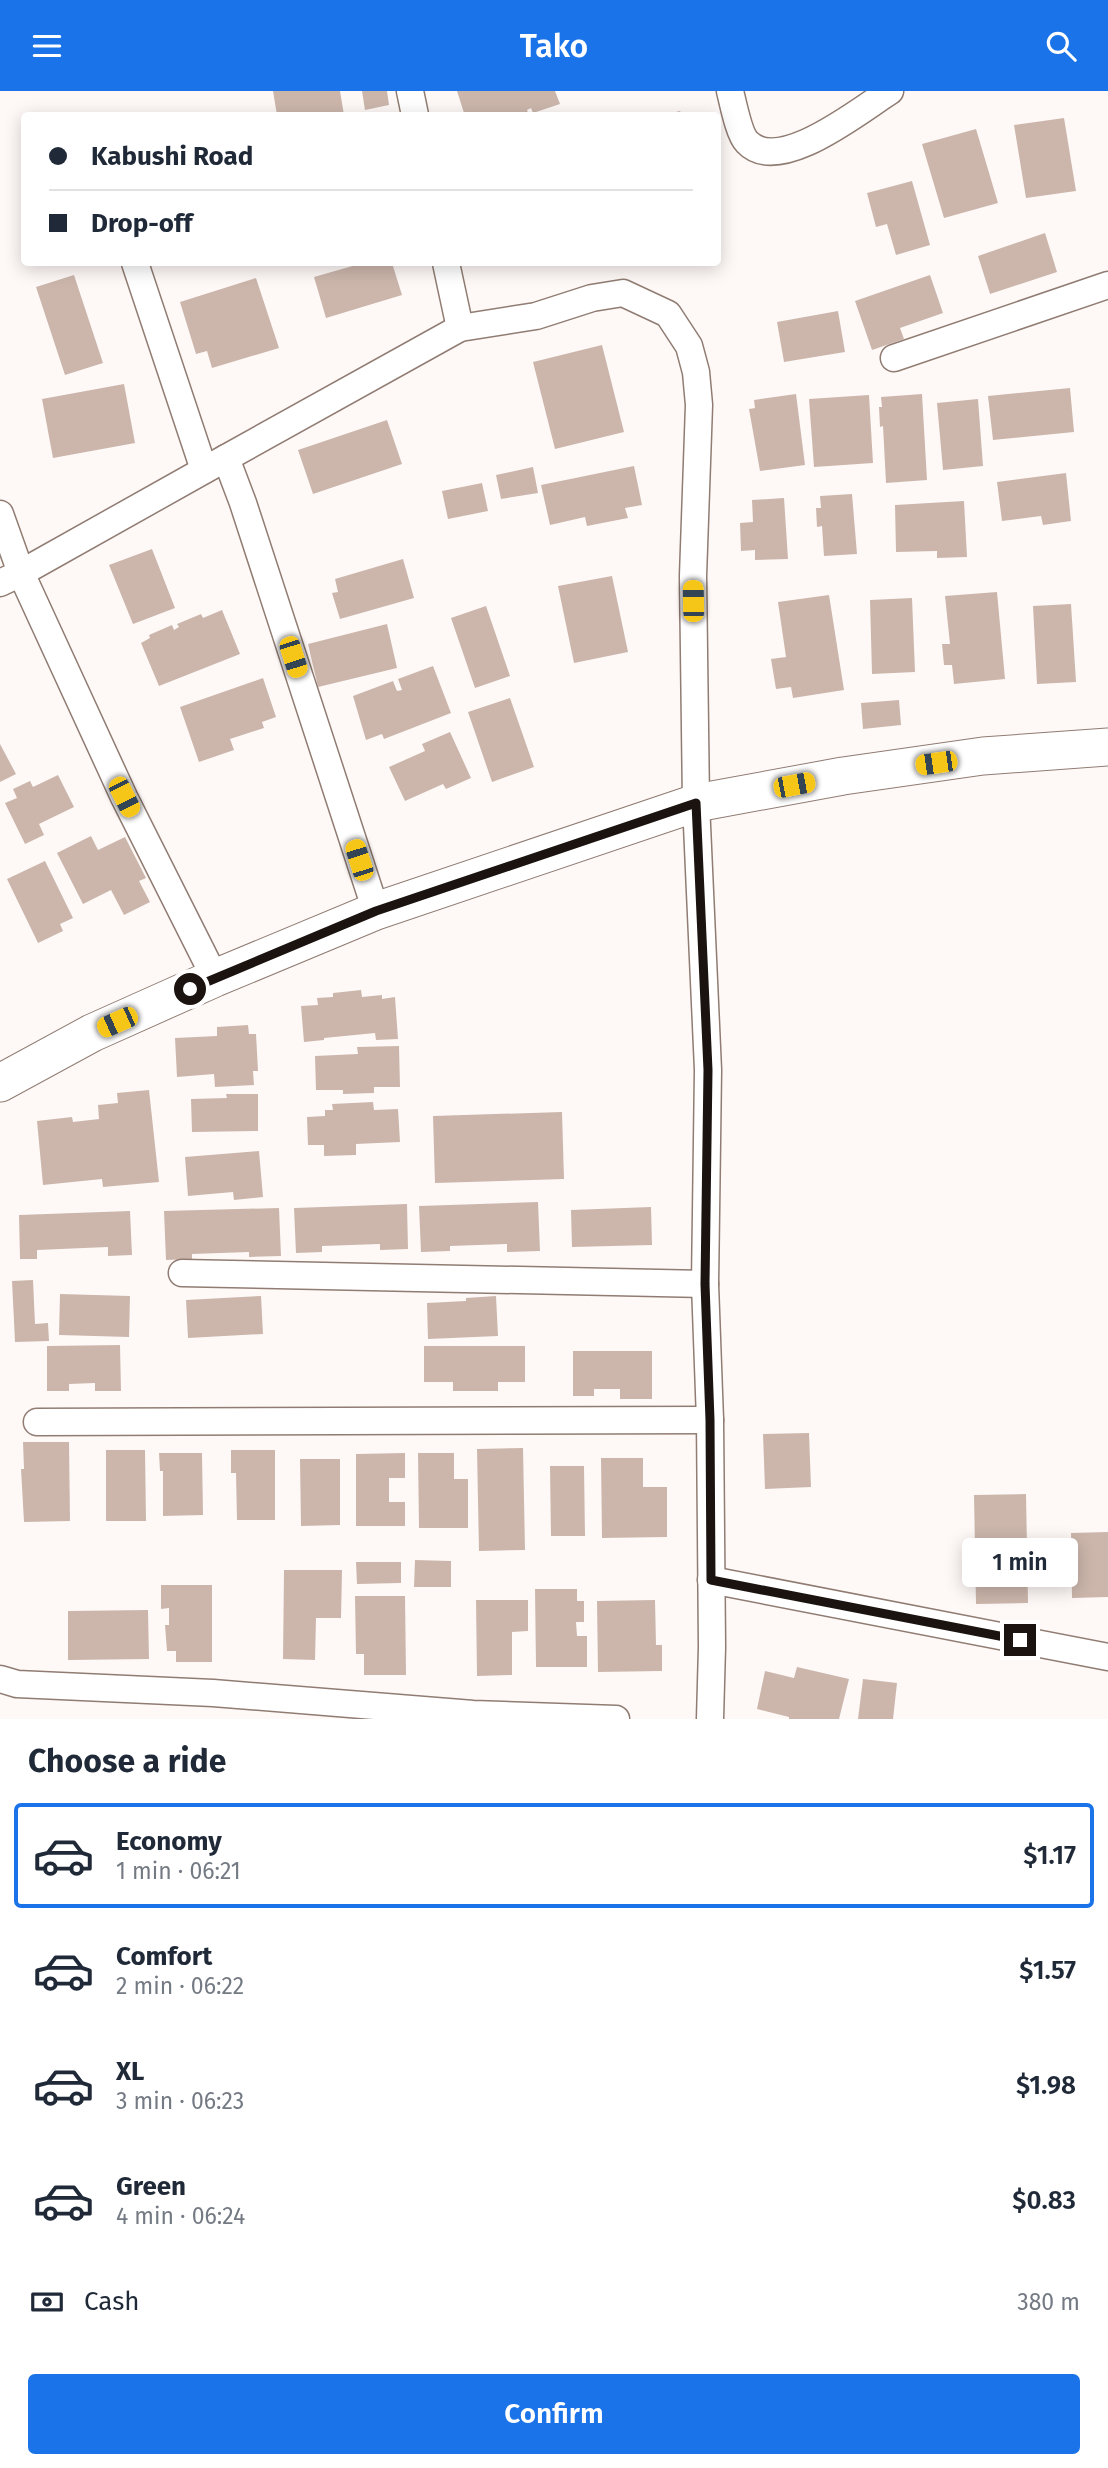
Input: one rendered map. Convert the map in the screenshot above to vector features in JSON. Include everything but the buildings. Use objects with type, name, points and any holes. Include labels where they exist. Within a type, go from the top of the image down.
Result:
[{"type":"main road","points":[[0,1083],[92,1033],[376,911],[696,803],[843,776],[945,762],[1108,747]]},
{"type":"street","points":[[410,91],[414,112]]},
{"type":"street","points":[[730,91],[744,140],[757,151],[775,152],[805,144],[890,91]]},
{"type":"street","points":[[136,266],[215,464],[251,525],[376,911]]},
{"type":"street","points":[[447,266],[460,328]]},
{"type":"street","points":[[894,358],[1108,285]]},
{"type":"street","points":[[10,578],[460,328],[536,316],[592,298],[624,293],[668,314],[689,346],[696,372],[699,405],[693,576],[696,803],[708,1070],[705,1284],[710,1420],[710,1719]]},
{"type":"street","points":[[0,514],[10,578],[215,978]]},
{"type":"street","points":[[182,1273],[705,1284]]},
{"type":"street","points":[[37,1422],[710,1420]]},
{"type":"street","points":[[711,1580],[1108,1657]]},
{"type":"street","points":[[0,1679],[17,1684],[213,1693],[473,1714],[616,1719]]},
{"type":"route","points":[[190,989],[376,911],[696,803],[708,1070],[705,1284],[710,1420],[711,1580],[1020,1640]]}]
